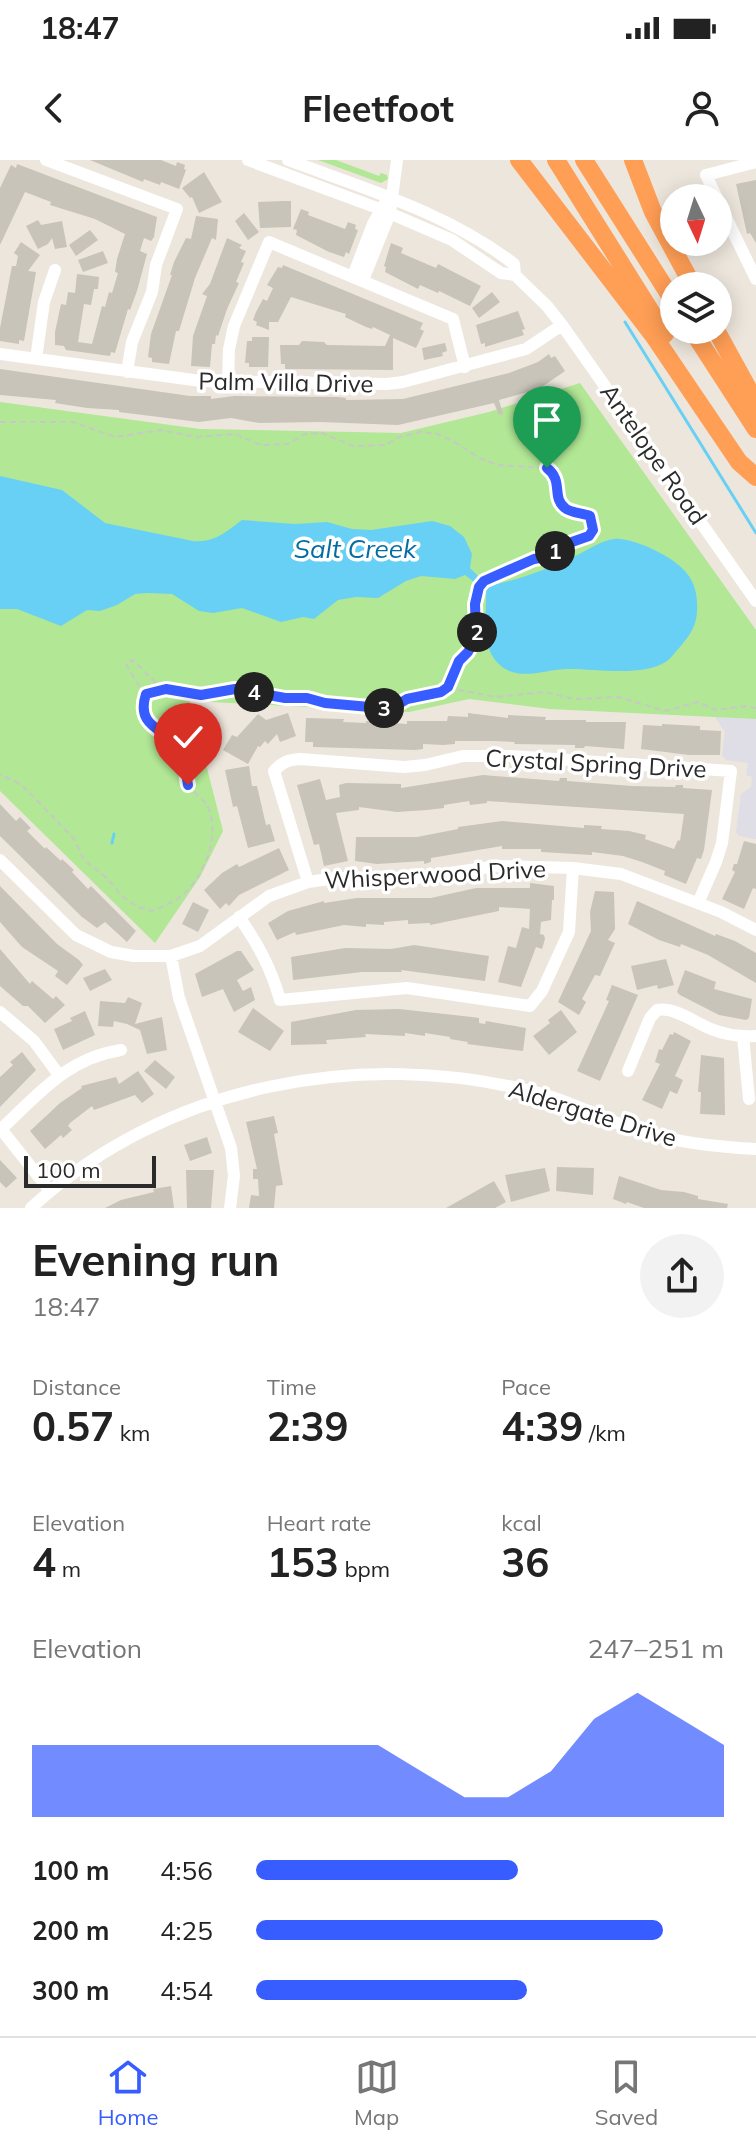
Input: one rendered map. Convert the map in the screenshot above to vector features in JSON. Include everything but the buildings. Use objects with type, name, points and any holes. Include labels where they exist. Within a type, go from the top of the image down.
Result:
[{"type":"highway","points":[[519,160],[653,335],[739,462],[756,475]]},
{"type":"highway","points":[[556,160],[756,475]]},
{"type":"highway","points":[[584,160],[660,280]]},
{"type":"highway","points":[[633,160],[653,212],[685,272]]},
{"type":"highway","points":[[701,344],[756,429]]},
{"type":"highway","points":[[724,344],[756,403]]},
{"type":"street","points":[[46,160],[67,164],[177,209],[156,265],[152,292],[132,342],[127,372]]},
{"type":"street","name":"Antelope Road","points":[[248,160],[385,211],[452,240],[501,273],[515,275]]},
{"type":"street","name":"Antelope Road","points":[[288,160],[448,222],[514,264],[515,275],[562,325],[756,601]]},
{"type":"street","points":[[358,278],[390,198],[397,160]]},
{"type":"street","points":[[710,184],[706,175],[756,162]]},
{"type":"street","points":[[732,230],[756,279]]},
{"type":"street","points":[[228,381],[229,349],[234,326],[269,242],[453,319],[465,367]]},
{"type":"street","points":[[36,359],[44,302],[55,270]]},
{"type":"street","name":"Palm Villa Drive","points":[[0,354],[201,381],[387,384],[465,367],[526,349],[562,325]]},
{"type":"street","name":"Crystal Spring Drive","points":[[308,882],[274,771],[288,760],[404,767],[463,756],[494,756],[731,771],[722,843],[698,903]]},
{"type":"street","points":[[0,860],[76,935],[91,944],[134,956],[171,956],[179,998],[231,1148],[234,1176],[230,1208]]},
{"type":"street","name":"Whisperwood Drive","points":[[171,956],[200,946],[269,896],[308,882],[336,878],[416,878],[497,866],[573,868],[621,874],[698,903],[756,930]]},
{"type":"street","points":[[239,917],[266,960],[280,1000],[407,988],[530,1006],[542,991],[569,932],[573,868]]},
{"type":"street","points":[[628,1071],[650,1018],[657,1010],[667,1008],[714,1030],[750,1036],[749,1099]]},
{"type":"street","points":[[0,1012],[34,1041],[59,1075]]},
{"type":"street","points":[[50,1191],[0,1130],[59,1075],[81,1060],[121,1050]]},
{"type":"street","name":"Aldergate Drive","points":[[31,1208],[110,1149],[215,1100],[299,1080],[351,1073],[453,1076],[539,1093],[643,1132],[686,1141],[756,1149]]},
{"type":"path","points":[[0,422],[73,422],[115,437],[161,430],[197,437],[235,434],[261,445],[288,444],[305,434],[322,433],[353,446],[385,445],[399,437],[420,432],[437,434],[481,459],[499,465],[547,468],[558,480],[559,501],[564,508],[590,516],[593,530],[589,536],[569,543],[546,557],[534,559],[484,581],[479,587],[475,604],[476,637],[459,661],[447,688]]},
{"type":"path","points":[[145,697],[126,664],[133,660],[162,689]]},
{"type":"path","points":[[0,775],[25,788],[74,839],[84,860],[107,878],[123,897],[138,907],[152,911],[179,897],[190,885],[215,835],[207,804],[188,785],[182,753],[173,741],[147,721],[143,703],[146,694],[162,689],[201,695],[235,689],[285,698],[381,708],[394,707],[407,699],[447,688],[496,697],[545,692],[574,699],[619,697],[665,711],[698,702],[716,710],[746,706],[756,708]]},
{"type":"shaded area","points":[[715,717],[756,719],[756,839],[739,836],[736,832],[741,794],[751,787],[752,777],[746,775],[748,763],[726,760],[722,755],[725,732]]},
{"type":"green space","points":[[318,160],[336,160],[379,176],[381,173],[387,175],[388,179],[381,183]]},
{"type":"green space","points":[[580,383],[756,630],[756,719],[550,709],[469,699],[409,712],[190,701],[223,831],[200,877],[155,943],[0,791],[0,402],[200,429],[401,433],[489,412]]},
{"type":"water","name":"Salt Creek","points":[[0,476],[62,490],[105,523],[193,541],[214,538],[242,520],[295,524],[327,522],[352,529],[371,530],[432,521],[450,526],[464,537],[472,554],[470,568],[488,586],[543,570],[604,541],[629,540],[664,555],[686,572],[696,595],[696,620],[680,647],[667,661],[657,666],[631,671],[565,669],[532,674],[508,670],[494,659],[487,641],[486,591],[465,575],[455,579],[421,576],[378,598],[338,600],[314,619],[303,617],[281,622],[242,608],[213,613],[199,611],[172,594],[147,593],[135,594],[100,611],[87,610],[61,626],[17,609],[0,609]]},
{"type":"waterway","points":[[625,322],[756,533]]},
{"type":"waterway","points":[[112,843],[114,834]]},
{"type":"route","points":[[188,785],[182,753],[173,741],[147,721],[144,712],[146,694],[158,689],[201,695],[235,689],[285,698],[381,708],[394,707],[407,699],[441,692],[448,687],[459,661],[476,637],[475,604],[477,592],[484,581],[534,559],[546,557],[569,543],[589,536],[593,530],[590,516],[564,508],[559,501],[558,480],[547,468]]}]
